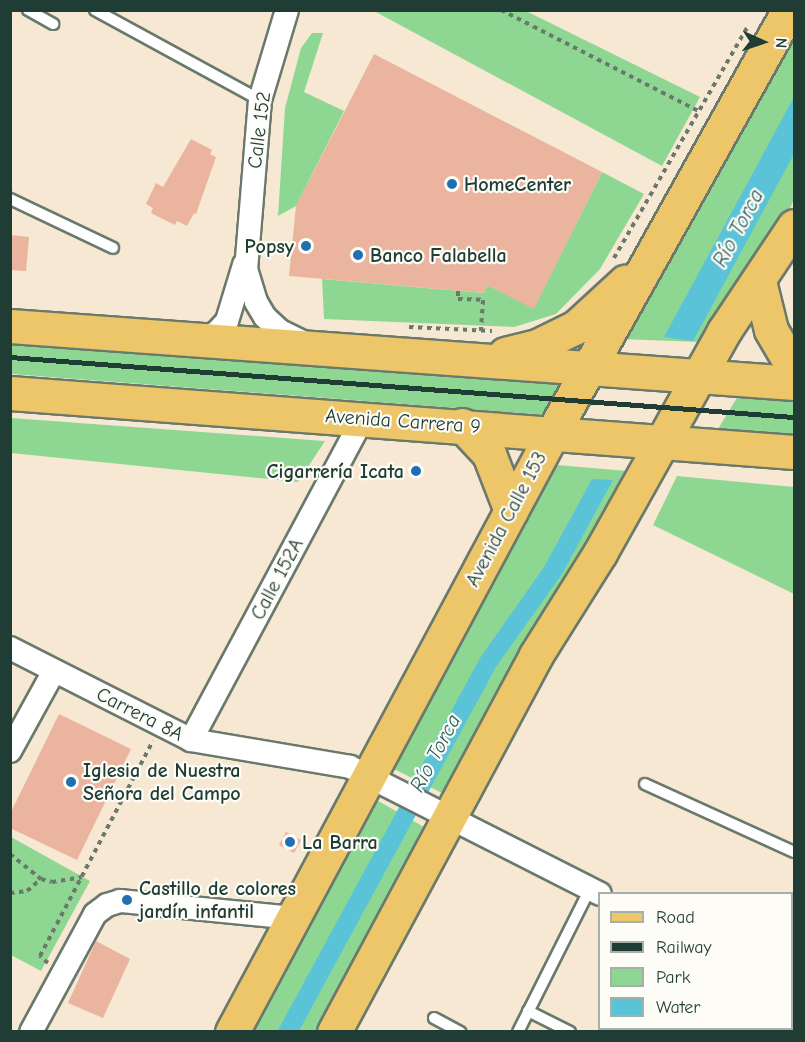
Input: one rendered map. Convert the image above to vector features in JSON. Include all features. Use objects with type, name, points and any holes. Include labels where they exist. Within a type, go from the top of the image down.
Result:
[{"type":"main road","name":"Avenida Calle 153","points":[[232,1032],[353,806],[382,782],[511,511],[666,232],[712,118],[789,10]]},
{"type":"main road","points":[[334,1032],[440,812],[582,583],[653,440],[689,376],[759,281],[795,226]]},
{"type":"main road","points":[[10,326],[316,346],[537,346],[576,327],[605,304],[666,232]]},
{"type":"main road","points":[[759,281],[771,330],[795,369]]},
{"type":"main road","points":[[481,345],[589,368],[795,383]]},
{"type":"main road","name":"Avenida Carrera 9","points":[[10,393],[462,425],[795,452]]},
{"type":"main road","points":[[462,425],[489,454],[511,511]]},
{"type":"street","name":"Calle 152","points":[[287,10],[260,100],[247,252],[249,286],[266,317],[297,341],[316,346]]},
{"type":"street","name":"Calle 152","points":[[201,339],[216,333],[227,321],[247,252]]},
{"type":"street","name":"Calle 152A","points":[[191,740],[363,418]]},
{"type":"street","name":"Carrera 8A","points":[[10,648],[160,727],[191,740],[313,758],[382,782],[595,891]]},
{"type":"street","points":[[10,751],[54,671]]},
{"type":"street","name":"Carrera 8A","points":[[313,758],[339,776],[353,806]]},
{"type":"street","points":[[31,1032],[95,914],[120,901],[293,918]]},
{"type":"lane","points":[[28,10],[53,24]]},
{"type":"lane","points":[[95,10],[260,100]]},
{"type":"lane","points":[[10,199],[113,248]]},
{"type":"lane","points":[[645,784],[795,852]]},
{"type":"lane","points":[[518,1032],[595,891]]},
{"type":"lane","points":[[528,1011],[570,1032]]},
{"type":"lane","points":[[434,1018],[460,1032]]},
{"type":"path","points":[[501,10],[712,118]]},
{"type":"path","points":[[612,261],[712,118],[755,18]]},
{"type":"path","points":[[458,291],[458,299],[483,300],[481,345]]},
{"type":"path","points":[[61,975],[40,956],[160,727]]},
{"type":"path","points":[[10,854],[41,879],[52,882],[83,877]]},
{"type":"path","points":[[10,893],[27,891],[41,879]]},
{"type":"green space","points":[[374,11],[526,11],[700,97],[662,166]]},
{"type":"green space","points":[[794,25],[794,200],[782,224],[701,342],[621,339]]},
{"type":"green space","points":[[312,33],[323,33],[304,92],[344,111],[296,206],[278,216],[285,108],[301,48]]},
{"type":"green space","points":[[602,172],[644,194],[600,269],[556,314],[514,327],[324,319],[322,279],[484,293],[487,285],[534,308]]},
{"type":"green space","points":[[10,336],[537,377],[558,385],[557,400],[547,415],[11,374]]},
{"type":"green space","points":[[738,396],[794,401],[794,435],[718,429]]},
{"type":"green space","points":[[11,418],[325,441],[298,482],[11,453]]},
{"type":"green space","points":[[545,464],[627,471],[597,537],[505,678],[442,793],[388,766]]},
{"type":"green space","points":[[677,476],[794,487],[794,594],[653,525]]},
{"type":"green space","points":[[373,798],[431,831],[324,1031],[245,1032]]},
{"type":"green space","points":[[11,837],[90,881],[41,971],[11,955]]},
{"type":"green space","points":[[793,1022],[794,1031],[675,1031],[793,1030]]},
{"type":"water","name":"Río Torca","points":[[794,97],[794,154],[693,341],[664,337]]},
{"type":"water","name":"Río Torca","points":[[592,479],[613,480],[562,574],[496,667],[299,1031],[277,1032],[480,658],[544,567]]},
{"type":"building","name":"HomeCenter","points":[[374,54],[602,172],[534,309],[487,285],[484,293],[289,276],[296,206]]},
{"type":"building","points":[[191,139],[212,150],[210,154],[216,157],[196,214],[194,213],[187,226],[177,221],[175,225],[151,213],[153,208],[146,204],[156,183],[163,187]]},
{"type":"building","points":[[10,235],[29,237],[26,271],[10,270]]},
{"type":"building","name":"Iglesia de Nuestra Señora del Campo","points":[[59,714],[131,749],[77,860],[10,828],[10,814]]},
{"type":"building","name":"La Barra","points":[[286,832],[301,840],[294,853],[279,845]]},
{"type":"building","points":[[96,941],[130,959],[103,1018],[68,1003]]},
{"type":"railway","points":[[10,357],[794,417]]},
{"type":"place","name":"HomeCenter","points":[[452,184]]},
{"type":"place","name":"Popsy","points":[[306,246]]},
{"type":"place","name":"Banco Falabella","points":[[358,255]]},
{"type":"place","name":"Cigarrería Icata","points":[[416,471]]},
{"type":"place","name":"Iglesia de Nuestra Señora del Campo","points":[[71,782]]},
{"type":"place","name":"La Barra","points":[[290,842]]},
{"type":"place","name":"Castillo de colores jardín infantil","points":[[127,900]]}]
